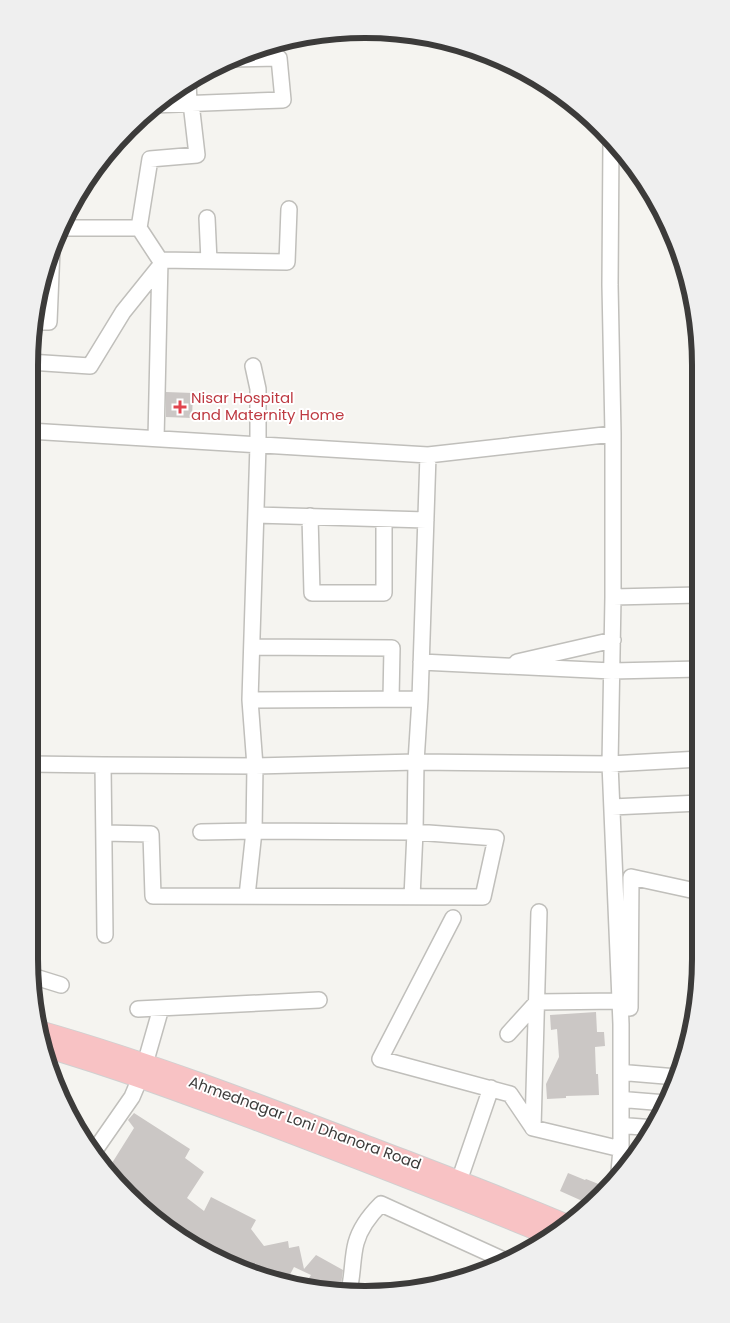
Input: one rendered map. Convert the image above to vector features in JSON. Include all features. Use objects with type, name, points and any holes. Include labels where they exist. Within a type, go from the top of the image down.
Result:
[{"type":"main road","name":"Ahmednagar Loni Dhanora Road","points":[[47,1033],[96,1047],[143,1071],[348,1156],[455,1196],[543,1233]]},
{"type":"main road","name":"Ahmednagar Loni Dhanora Road","points":[[51,1048],[77,1057],[143,1071],[295,1118],[559,1221]]},
{"type":"street","points":[[167,104],[283,100],[279,58],[250,59]]},
{"type":"street","points":[[156,438],[160,263],[139,228],[150,160],[197,155],[189,89]]},
{"type":"street","points":[[611,149],[610,285],[613,434],[613,640],[610,764],[628,1153]]},
{"type":"street","points":[[38,363],[90,366],[123,312],[160,263],[209,260],[288,262],[290,208]]},
{"type":"street","points":[[208,218],[209,260]]},
{"type":"street","points":[[67,228],[139,228]]},
{"type":"street","points":[[40,322],[49,322],[51,273]]},
{"type":"street","points":[[248,896],[254,831],[255,766],[250,700],[258,389],[253,366]]},
{"type":"street","points":[[38,431],[428,455],[613,434]]},
{"type":"street","points":[[412,897],[428,455]]},
{"type":"street","points":[[256,515],[426,520]]},
{"type":"street","points":[[310,516],[312,593],[384,593],[384,519]]},
{"type":"street","points":[[613,597],[692,595]]},
{"type":"street","points":[[500,666],[613,640]]},
{"type":"street","points":[[252,647],[392,648],[391,700]]},
{"type":"street","points":[[422,662],[612,671],[692,669]]},
{"type":"street","points":[[250,700],[420,700]]},
{"type":"street","points":[[38,764],[255,766],[416,762],[610,764],[692,759]]},
{"type":"street","points":[[103,765],[105,936]]},
{"type":"street","points":[[612,807],[692,803]]},
{"type":"street","points":[[104,834],[151,834],[152,896],[483,897],[496,838],[415,832],[201,832]]},
{"type":"street","points":[[628,1153],[631,877],[692,890]]},
{"type":"street","points":[[533,1128],[539,912]]},
{"type":"street","points":[[453,918],[380,1059],[510,1094],[533,1128],[627,1154]]},
{"type":"street","points":[[38,978],[61,984]]},
{"type":"street","points":[[138,1009],[319,1000]]},
{"type":"street","points":[[508,1034],[537,1002],[620,1001]]},
{"type":"street","points":[[98,1146],[132,1097],[143,1071],[161,1008]]},
{"type":"street","points":[[629,1072],[670,1076]]},
{"type":"street","points":[[459,1181],[491,1088]]},
{"type":"street","points":[[629,1100],[659,1102]]},
{"type":"street","points":[[629,1126],[645,1127]]},
{"type":"street","points":[[350,1285],[356,1243],[368,1217],[381,1204],[498,1257]]},
{"type":"building","points":[[166,392],[193,393],[192,418],[166,417]]},
{"type":"building","points":[[596,1012],[597,1032],[604,1032],[605,1046],[595,1047],[599,1095],[566,1096],[566,1098],[547,1099],[546,1084],[559,1057],[557,1029],[551,1030],[550,1015]]},
{"type":"building","points":[[134,1113],[190,1149],[185,1158],[204,1172],[187,1198],[204,1211],[211,1197],[256,1220],[251,1229],[264,1246],[288,1241],[289,1248],[299,1246],[304,1269],[316,1255],[343,1270],[341,1285],[307,1280],[311,1275],[294,1267],[289,1276],[240,1261],[201,1242],[166,1218],[133,1190],[111,1164],[134,1128],[128,1120]]},
{"type":"building","points":[[568,1173],[601,1185],[584,1202],[560,1191]]},
{"type":"place","name":"Nisar Hospital and Maternity Home","points":[[180,407]]}]
